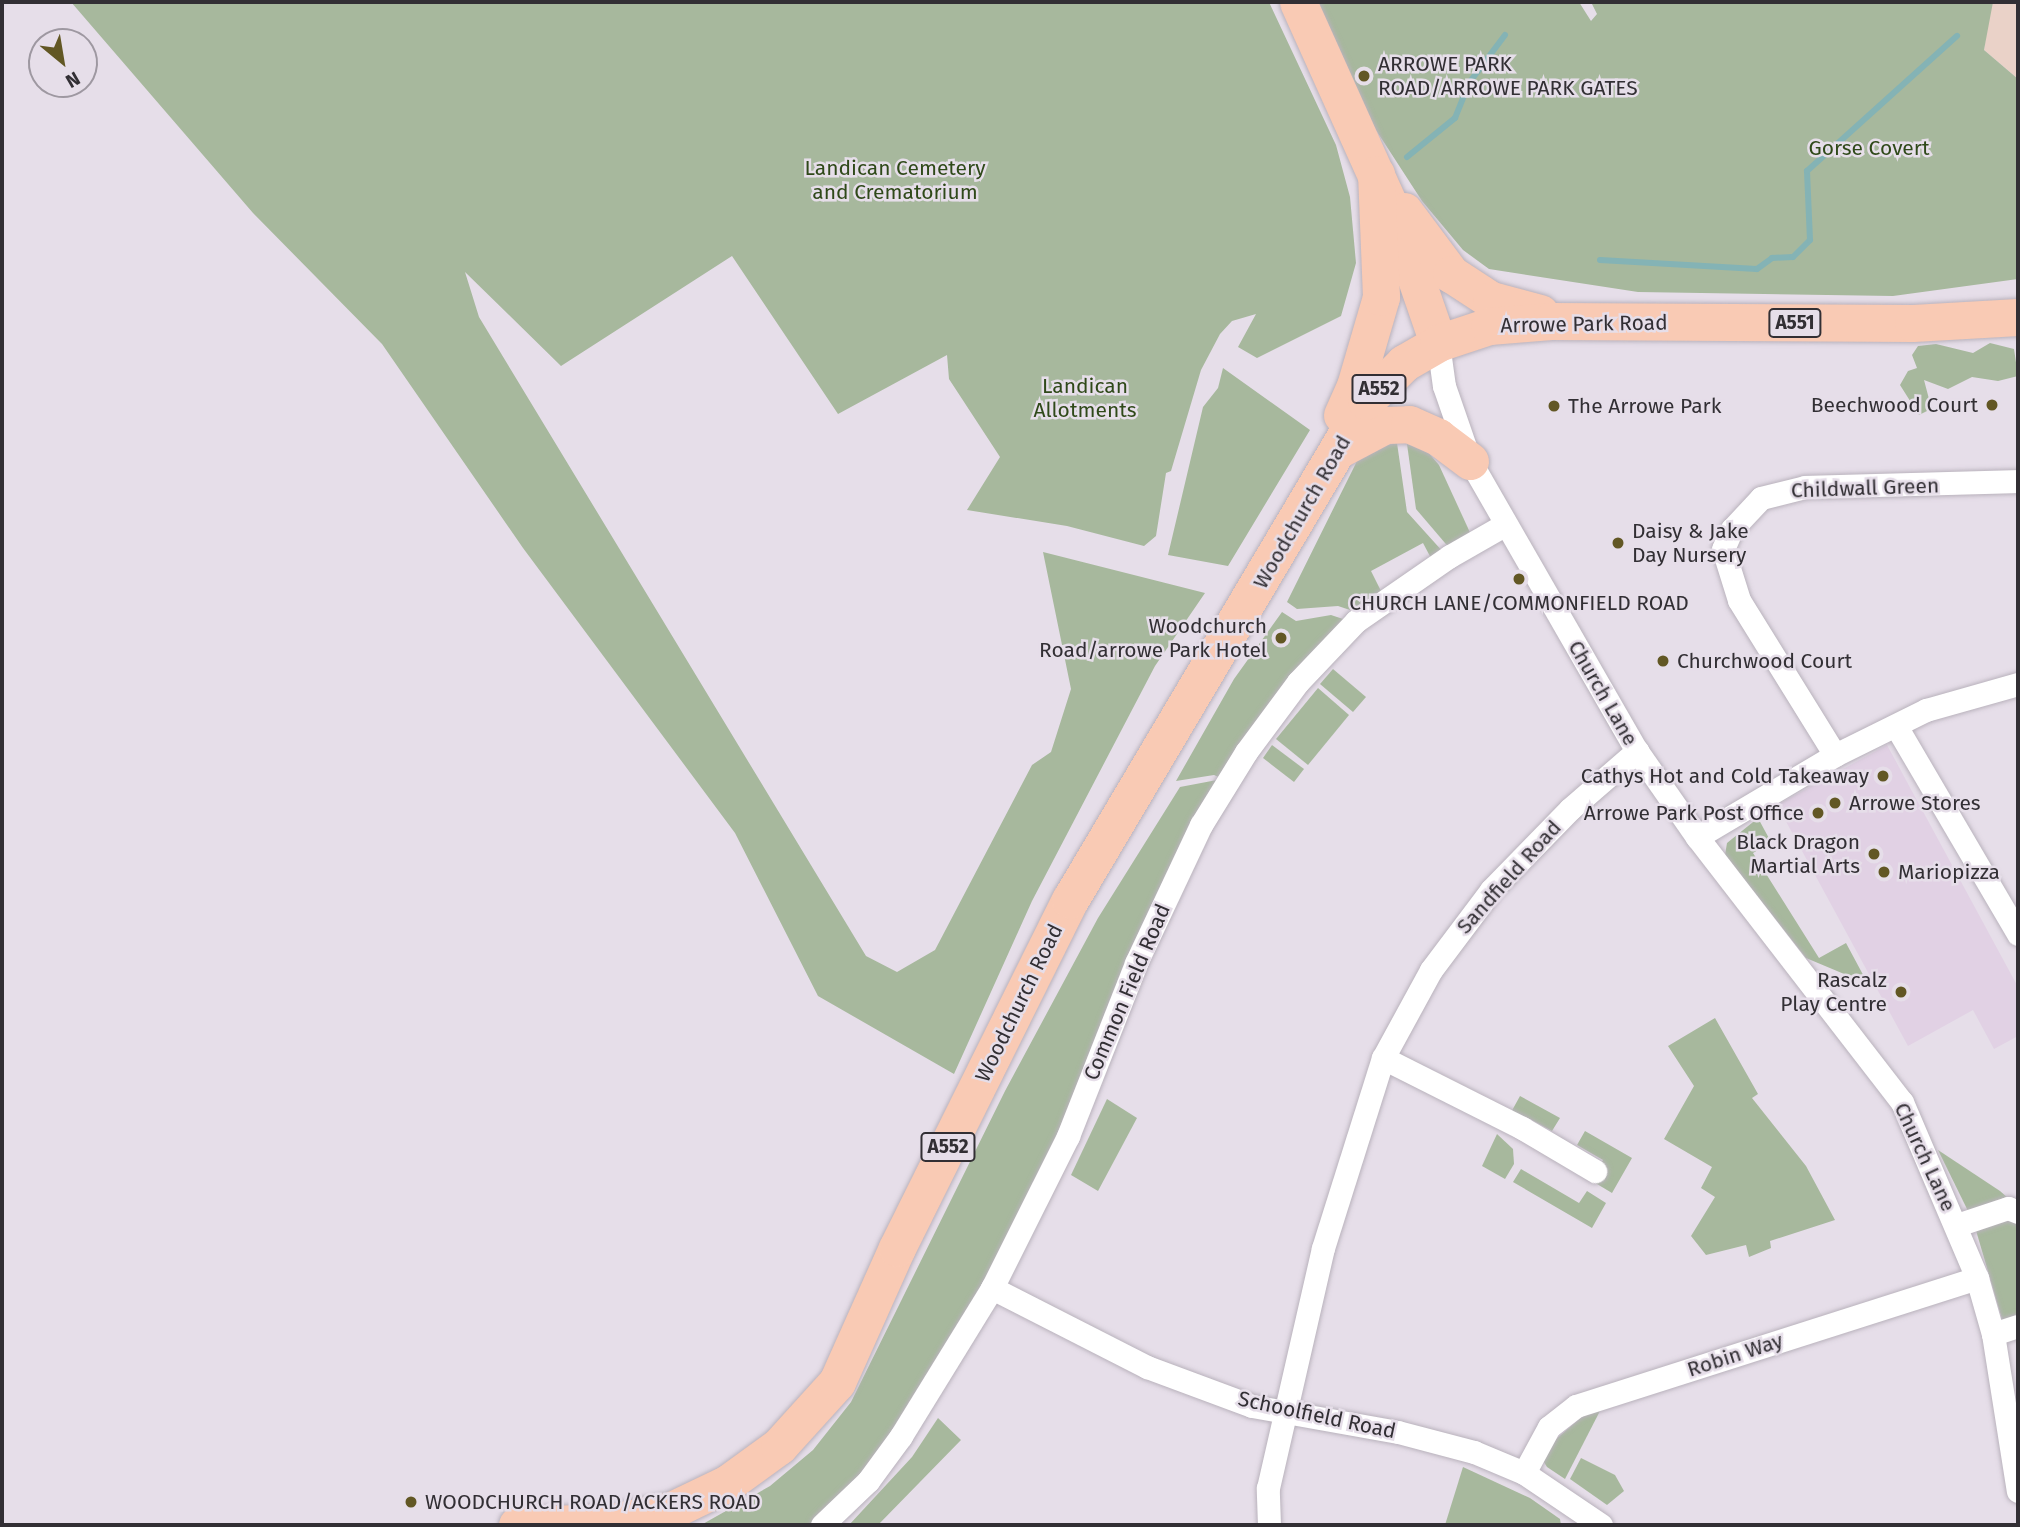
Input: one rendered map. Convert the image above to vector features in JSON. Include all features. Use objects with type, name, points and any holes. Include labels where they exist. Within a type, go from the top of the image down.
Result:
[{"type":"main road","points":[[1298,2],[1376,174],[1438,343]]},
{"type":"main road","points":[[1376,174],[1451,274],[1491,300],[1572,321]]},
{"type":"main road","points":[[1287,538],[1355,386],[1381,296],[1376,174]]},
{"type":"main road","name":"Arrowe Park Road","points":[[1438,343],[1489,326],[1572,321],[1913,323],[2018,317]]},
{"type":"main road","name":"Woodchurch Road","points":[[517,1525],[613,1522],[672,1510],[728,1483],[779,1446],[837,1382],[897,1248],[1070,900],[1366,401],[1404,363],[1438,343]]},
{"type":"main road","points":[[1338,451],[1385,425],[1409,424],[1438,437],[1470,461]]},
{"type":"street","name":"Church Lane","points":[[1438,343],[1444,386],[1470,461],[1637,751],[1697,837],[1902,1102],[1957,1225],[1977,1278],[1993,1334],[2018,1491]]},
{"type":"street","name":"Childwall Green","points":[[1835,755],[1739,600],[1723,549],[1732,529],[1761,498],[1805,486],[2018,481]]},
{"type":"street","name":"Common Field Road","points":[[822,1525],[868,1481],[901,1436],[992,1288],[1068,1136],[1136,963],[1201,825],[1246,752],[1298,681],[1356,621],[1450,556],[1506,524]]},
{"type":"street","points":[[1697,837],[1835,755],[1967,695],[2018,684]]},
{"type":"street","points":[[1896,726],[2013,910],[2018,934]]},
{"type":"street","name":"Sandfield Road","points":[[1269,1525],[1268,1488],[1323,1248],[1383,1058],[1431,970],[1491,890],[1570,809],[1637,751]]},
{"type":"street","points":[[1383,1058],[1522,1128],[1595,1171]]},
{"type":"street","name":"Church Lane","points":[[1957,1225],[2008,1208],[2018,1212]]},
{"type":"street","name":"Robin Way","points":[[1524,1473],[1549,1427],[1576,1406],[1977,1278]]},
{"type":"street","name":"Schoolfield Road","points":[[992,1288],[1147,1367],[1284,1413],[1435,1440],[1524,1473],[1601,1525]]},
{"type":"street","points":[[1993,1334],[2018,1326]]},
{"type":"shaded area","points":[[1991,2],[2018,2],[2018,79],[1984,50]]},
{"type":"shaded area","points":[[1887,745],[2018,987],[2018,1036],[1994,1049],[1973,1010],[1908,1046],[1777,805]]},
{"type":"green space","points":[[71,2],[1269,2],[1336,145],[1350,197],[1356,263],[1341,316],[1257,358],[1238,347],[1256,314],[1232,321],[1220,334],[1201,370],[1171,471],[1166,473],[1156,536],[1144,546],[1067,526],[967,510],[1000,457],[949,379],[947,355],[838,414],[732,256],[561,366],[465,272],[479,317],[866,956],[897,972],[935,950],[1032,765],[1051,752],[1071,689],[1043,552],[1205,593],[1155,666],[1032,901],[954,1074],[818,996],[735,833],[523,548],[382,344],[253,213],[98,33],[98,28],[93,28]]},
{"type":"green space","name":"Gorse Covert","points":[[1318,2],[1579,2],[1591,21],[1597,14],[1591,2],[1993,2],[1984,50],[2018,79],[2018,279],[1893,296],[1638,292],[1489,269],[1463,250],[1422,201],[1374,127]]},
{"type":"green space","points":[[1990,343],[2014,349],[2018,376],[1998,381],[1972,377],[1948,389],[1924,380],[1929,399],[1927,411],[1919,415],[1900,385],[1908,371],[1917,368],[1912,355],[1918,346],[1936,344],[1973,353]]},
{"type":"green space","points":[[1223,368],[1310,430],[1228,566],[1168,555],[1203,407],[1218,388]]},
{"type":"green space","points":[[1397,443],[1407,512],[1444,553],[1432,560],[1423,543],[1371,571],[1382,593],[1356,612],[1338,606],[1297,609],[1287,602],[1357,461],[1377,447]]},
{"type":"green space","points":[[1407,444],[1427,451],[1439,465],[1473,539],[1451,550],[1416,509]]},
{"type":"green space","points":[[1282,612],[1296,621],[1331,615],[1346,620],[1221,778],[1214,775],[1176,781],[1234,679]]},
{"type":"green space","points":[[1333,669],[1366,697],[1353,712],[1320,684]]},
{"type":"green space","points":[[1318,688],[1349,715],[1308,765],[1276,739]]},
{"type":"green space","points":[[1272,745],[1304,769],[1294,782],[1263,758]]},
{"type":"green space","points":[[1217,780],[1000,1262],[876,1462],[809,1525],[701,1525],[770,1486],[813,1450],[851,1402],[1005,1091],[1098,918],[1180,787]]},
{"type":"green space","points":[[1758,818],[1771,842],[1753,853],[1819,958],[1846,943],[1868,984],[1806,958],[1725,855],[1727,843]]},
{"type":"green space","points":[[1715,1018],[1758,1094],[1752,1098],[1806,1166],[1835,1220],[1770,1241],[1771,1248],[1749,1257],[1746,1245],[1706,1255],[1691,1236],[1715,1197],[1701,1188],[1712,1167],[1664,1139],[1694,1086],[1668,1046]]},
{"type":"green space","points":[[1520,1096],[1560,1118],[1552,1131],[1530,1119],[1521,1134],[1504,1125]]},
{"type":"green space","points":[[1107,1099],[1137,1118],[1098,1191],[1071,1175]]},
{"type":"green space","points":[[1585,1131],[1632,1158],[1612,1193],[1592,1181],[1603,1160],[1577,1145]]},
{"type":"green space","points":[[1497,1134],[1513,1149],[1514,1164],[1505,1179],[1482,1166]]},
{"type":"green space","points":[[1938,1150],[2000,1191],[2008,1198],[1968,1211]]},
{"type":"green space","points":[[1521,1169],[1579,1203],[1587,1191],[1606,1203],[1592,1228],[1513,1182]]},
{"type":"green space","points":[[1999,1218],[2018,1219],[2018,1304],[2015,1318],[2004,1326],[1975,1227]]},
{"type":"green space","points":[[1602,1407],[1565,1479],[1547,1467],[1542,1459],[1555,1440],[1585,1414]]},
{"type":"green space","points":[[938,1418],[961,1440],[878,1525],[849,1525],[912,1457]]},
{"type":"green space","points":[[1581,1458],[1615,1475],[1624,1491],[1607,1505],[1570,1479]]},
{"type":"green space","points":[[1463,1467],[1530,1498],[1560,1519],[1561,1525],[1445,1525]]},
{"type":"waterway","points":[[1407,157],[1455,118],[1469,83],[1505,35]]},
{"type":"waterway","points":[[1600,260],[1757,269],[1772,258],[1793,257],[1810,240],[1807,171],[1957,36]]},
{"type":"place","name":"ARROWE PARK ROAD/ARROWE PARK GATES","points":[[1364,76]]},
{"type":"place","name":"Beechwood Court","points":[[1992,405]]},
{"type":"place","name":"The Arrowe Park","points":[[1554,406]]},
{"type":"place","name":"Daisy & Jake Day Nursery","points":[[1618,543]]},
{"type":"place","name":"CHURCH LANE/COMMONFIELD ROAD","points":[[1519,579]]},
{"type":"place","name":"Woodchurch Road/arrowe Park Hotel","points":[[1281,638]]},
{"type":"place","name":"Churchwood Court","points":[[1663,661]]},
{"type":"place","name":"Cathys Hot and Cold Takeaway","points":[[1883,776]]},
{"type":"place","name":"Arrowe Stores","points":[[1835,803]]},
{"type":"place","name":"Arrowe Park Post Office","points":[[1818,813]]},
{"type":"place","name":"Black Dragon Martial Arts","points":[[1874,854]]},
{"type":"place","name":"Mariopizza","points":[[1884,872]]},
{"type":"place","name":"Rascalz Play Centre","points":[[1901,992]]},
{"type":"place","name":"WOODCHURCH ROAD/ACKERS ROAD","points":[[411,1502]]},
{"type":"park label","name":"Landican Cemetery and Crematorium","points":[[895,180]]},
{"type":"park label","name":"Landican Allotments","points":[[1085,398]]}]
